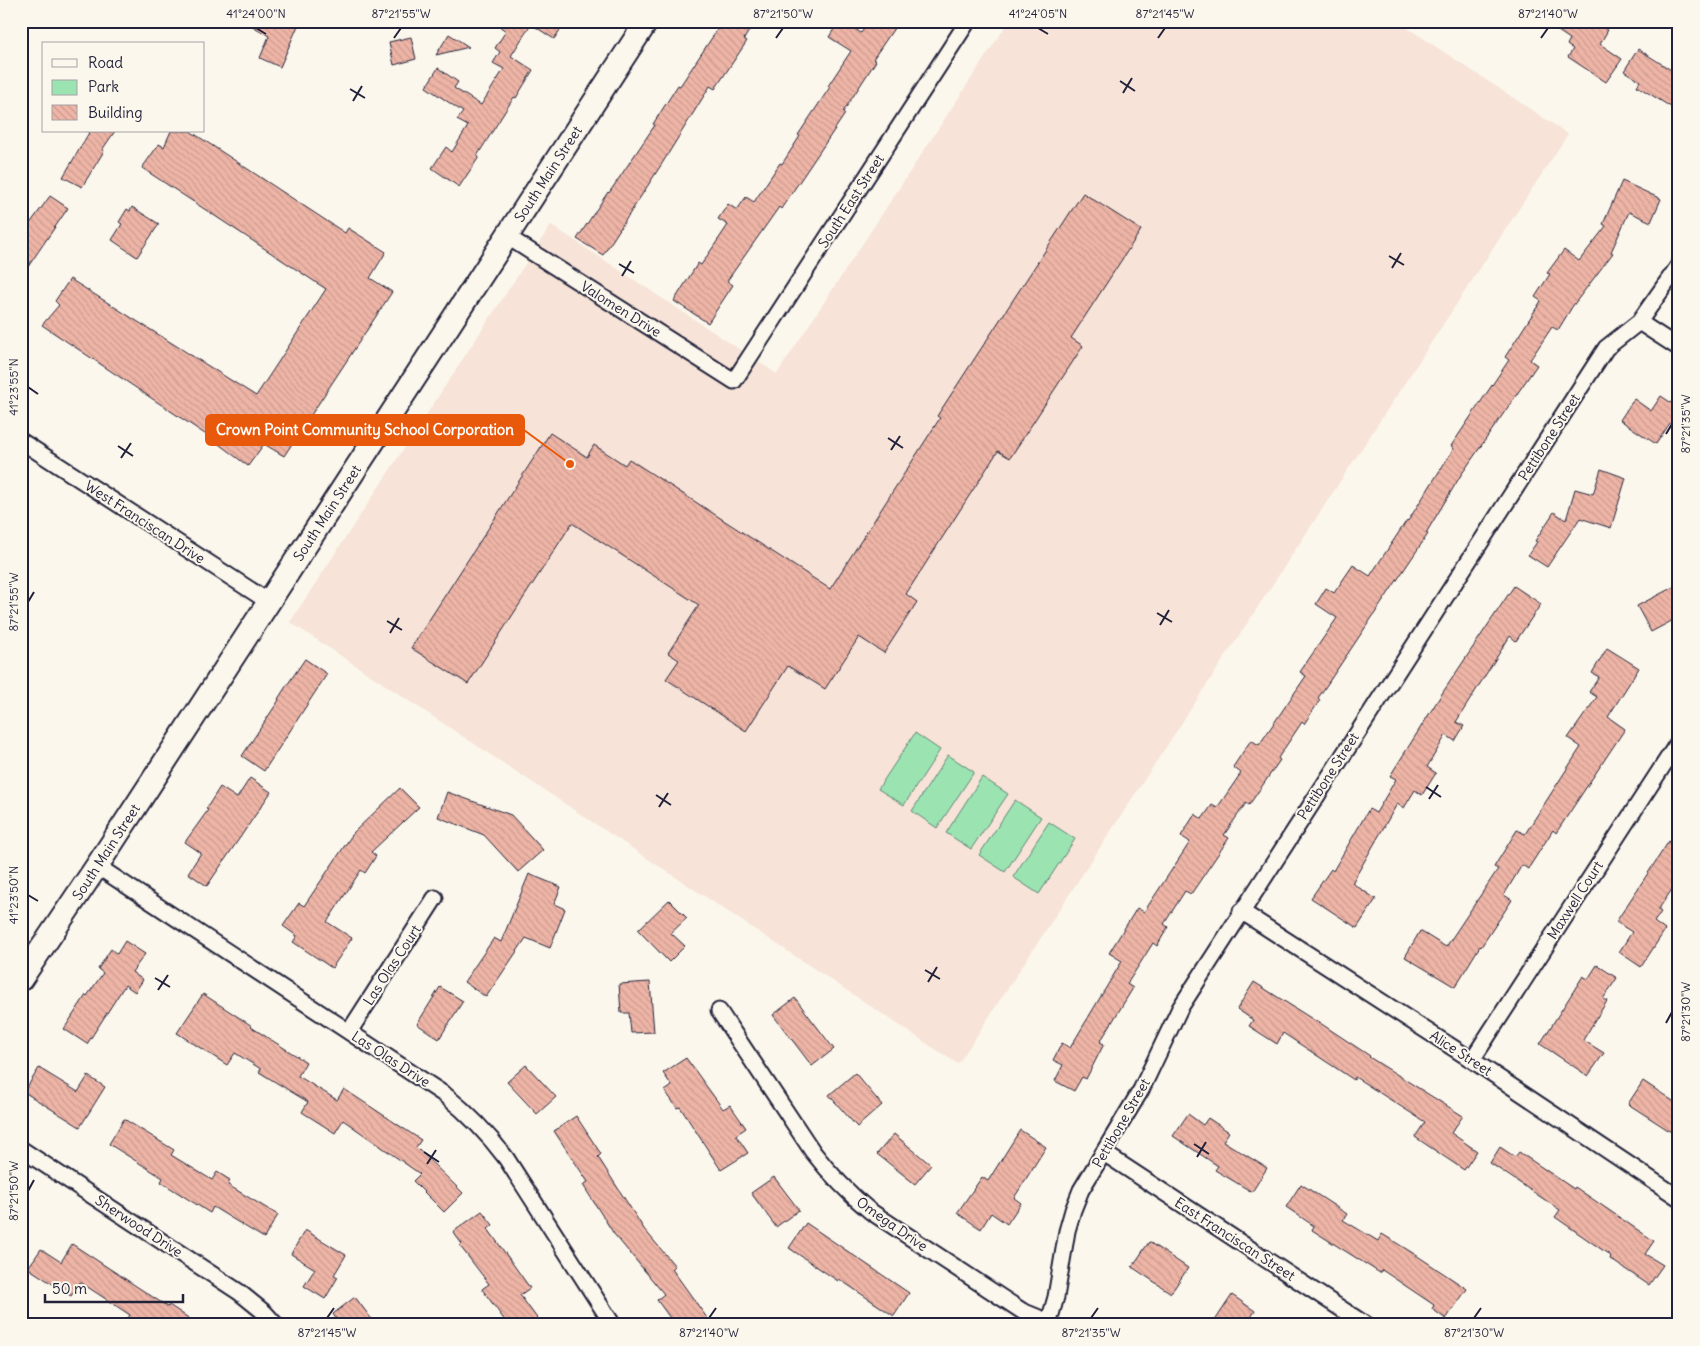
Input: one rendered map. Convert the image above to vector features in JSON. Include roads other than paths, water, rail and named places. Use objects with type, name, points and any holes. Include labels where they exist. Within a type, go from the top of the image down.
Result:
[{"type":"street","name":"South Main Street","points":[[21,979],[97,866],[647,21]]},
{"type":"street","name":"South East Street","points":[[734,380],[968,21]]},
{"type":"street","name":"Valomen Drive","points":[[508,236],[734,380]]},
{"type":"street","name":"Pettibone Street","points":[[1049,1323],[1056,1296],[1067,1230],[1081,1190],[1141,1090],[1180,1008],[1606,348],[1639,322],[1679,265]]},
{"type":"street","points":[[1639,322],[1679,348]]},
{"type":"street","name":"West Franciscan Drive","points":[[21,441],[269,602]]},
{"type":"street","name":"Maxwell Court","points":[[1472,1060],[1679,741]]},
{"type":"street","name":"Las Olas Drive","points":[[97,866],[445,1095],[469,1114],[506,1158],[613,1325]]},
{"type":"street","name":"Las Olas Court","points":[[349,1032],[435,898]]},
{"type":"street","name":"Alice Street","points":[[1241,911],[1472,1060],[1679,1198]]},
{"type":"street","name":"Omega Drive","points":[[720,1012],[813,1152],[849,1194],[870,1211],[1022,1311],[1049,1323]]},
{"type":"street","name":"Sherwood Drive","points":[[21,1150],[239,1292],[265,1313],[276,1325]]},
{"type":"street","name":"East Franciscan Street","points":[[1104,1153],[1366,1325]]},
{"type":"place","name":"Crown Point Community School Corporation","points":[[570,464]]}]
